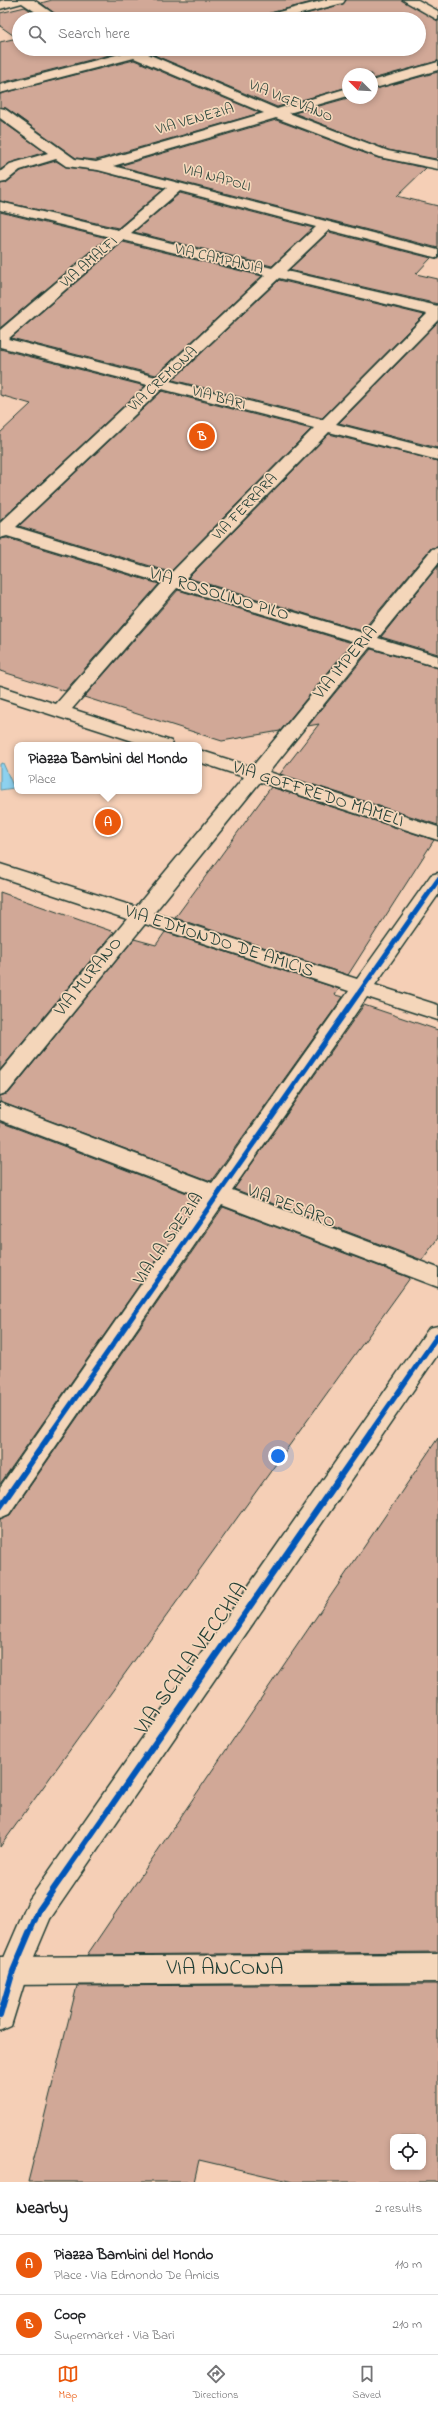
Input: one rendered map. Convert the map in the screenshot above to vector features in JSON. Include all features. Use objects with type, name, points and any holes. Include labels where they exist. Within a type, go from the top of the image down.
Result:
[{"type":"street","points":[[0,5],[20,0]]},
{"type":"street","points":[[25,0],[43,12]]},
{"type":"street","points":[[294,12],[339,0]]},
{"type":"street","points":[[409,0],[438,16]]},
{"type":"street","points":[[112,56],[116,59]]},
{"type":"street","points":[[0,89],[128,56]]},
{"type":"street","name":"VIA VIGEVANO","points":[[141,56],[276,113],[384,154],[438,165]]},
{"type":"street","points":[[378,83],[438,66]]},
{"type":"street","name":"VIA VENEZIA","points":[[98,166],[342,94]]},
{"type":"street","name":"VIA NAPOLI","points":[[0,112],[70,163],[98,166],[438,254]]},
{"type":"street","points":[[0,178],[15,167],[58,154]]},
{"type":"street","name":"VIA AMALFI","points":[[0,338],[178,186]]},
{"type":"street","name":"VIA CAMPANIA","points":[[0,206],[438,311]]},
{"type":"street","name":"VIA CREMONA","points":[[1,530],[326,225]]},
{"type":"street","name":"VIA FERRARA","points":[[60,711],[173,581],[438,311]]},
{"type":"street","name":"VIA BARI","points":[[0,342],[438,455]]},
{"type":"street","name":"VIA ROSOLINO PILO","points":[[1,530],[438,662]]},
{"type":"street","name":"VIA IMPERIA","points":[[254,774],[438,553]]},
{"type":"street","points":[[0,692],[155,742]]},
{"type":"street","name":"VIA GOFFREDO MAMELI","points":[[202,757],[438,834]]},
{"type":"street","name":"VIA MURANO","points":[[0,1087],[254,774]]},
{"type":"street","name":"VIA EDMONDO DE AMICIS","points":[[0,870],[438,1013]]},
{"type":"street","name":"VIA LA SPEZIA","points":[[0,1507],[217,1194],[438,880]]},
{"type":"street","name":"VIA PESARO","points":[[0,1111],[438,1278]]},
{"type":"street","name":"VIA SCALA VECCHIA","points":[[0,2016],[6,1971],[40,1910],[438,1335]]},
{"type":"street","name":"VIA ANCONA","points":[[6,1971],[438,1968]]},
{"type":"water","points":[[3,763],[14,788],[0,790],[0,764]]},
{"type":"building","points":[[52,0],[319,0],[274,12],[53,12],[41,3]]},
{"type":"building","points":[[346,0],[402,0],[423,12],[313,12],[343,4]]},
{"type":"building","points":[[25,7],[32,12],[12,12],[12,34],[0,26],[0,13]]},
{"type":"building","points":[[426,14],[438,21],[438,61],[378,77],[378,68],[342,68],[342,89],[277,107],[156,56],[426,56]]},
{"type":"building","points":[[12,39],[12,56],[106,56],[0,83],[0,42]]},
{"type":"building","points":[[134,60],[260,113],[96,160],[76,158],[6,108],[0,107],[0,94]]},
{"type":"building","points":[[438,72],[438,157],[436,159],[388,150],[294,113],[342,100],[342,104],[378,104],[378,88]]},
{"type":"building","points":[[0,120],[45,152],[10,163],[0,170]]},
{"type":"building","points":[[276,120],[378,158],[426,168],[397,196],[438,206],[438,248],[119,166]]},
{"type":"building","points":[[56,161],[66,167],[98,171],[164,189],[118,228],[0,201],[0,184],[6,183],[21,171]]},
{"type":"building","points":[[180,193],[313,228],[272,266],[134,232]]},
{"type":"building","points":[[0,212],[107,238],[0,328]]},
{"type":"building","points":[[329,232],[431,258],[416,274],[438,279],[438,304],[289,270]]},
{"type":"building","points":[[123,242],[262,276],[156,375],[11,338]]},
{"type":"building","points":[[279,280],[424,315],[322,418],[173,380]]},
{"type":"building","points":[[438,322],[438,448],[339,423]]},
{"type":"building","points":[[0,349],[145,386],[0,521],[0,433],[31,404],[0,395]]},
{"type":"building","points":[[162,391],[311,429],[170,572],[19,526]]},
{"type":"building","points":[[329,434],[438,461],[438,547],[431,548],[362,631],[188,578]]},
{"type":"building","points":[[7,538],[159,584],[65,691],[0,671],[0,539]]},
{"type":"building","points":[[438,566],[438,654],[381,637]]},
{"type":"building","points":[[178,590],[352,643],[280,731],[222,741],[84,697]]},
{"type":"building","points":[[371,649],[438,668],[438,825],[280,774],[319,724],[308,726]]},
{"type":"building","points":[[271,787],[434,840],[348,975],[175,918]]},
{"type":"building","points":[[0,892],[114,932],[0,1070]]},
{"type":"building","points":[[165,932],[339,989],[335,995],[343,997],[211,1181],[0,1102],[0,1096],[9,1093],[134,939],[156,945]]},
{"type":"building","points":[[364,1005],[438,1030],[438,1238],[422,1260],[234,1189]]},
{"type":"building","points":[[0,1122],[200,1198],[0,1484]]},
{"type":"building","points":[[223,1207],[410,1278],[0,1847],[0,1519],[10,1515]]},
{"type":"building","points":[[438,1438],[438,1952],[87,1955],[264,1694]]},
{"type":"building","points":[[438,1984],[438,2182],[293,2182],[199,2160],[194,2182],[28,2182],[77,1986]]},
{"type":"cycle path","points":[[0,1507],[217,1194],[438,880]]},
{"type":"cycle path","points":[[0,2016],[13,1971],[39,1910],[438,1335]]},
{"type":"place","name":"Coop","points":[[202,436]]},
{"type":"place","name":"Piazza Bambini del Mondo","points":[[108,822]]}]
